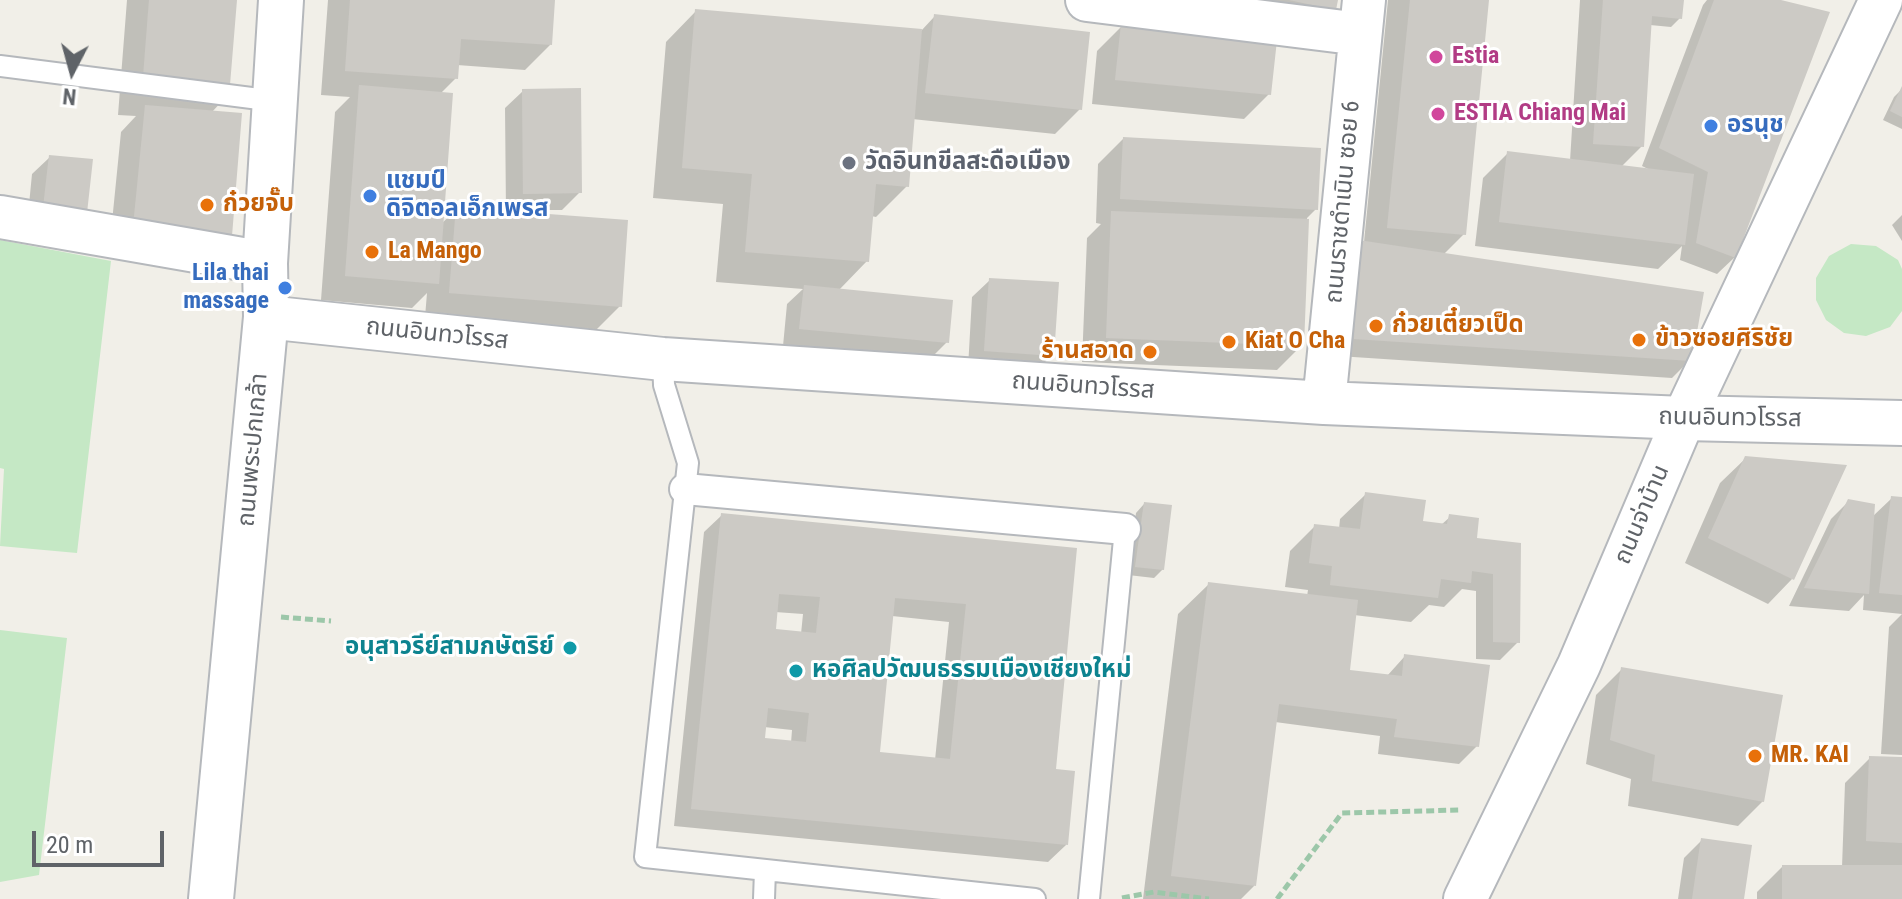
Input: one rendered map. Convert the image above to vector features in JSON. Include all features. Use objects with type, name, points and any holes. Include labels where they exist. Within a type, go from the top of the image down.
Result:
[{"type":"street","name":"ถนนพระปกเกล้า","points":[[211,899],[266,317],[265,263],[281,0]]},
{"type":"street","points":[[1087,0],[1362,17]]},
{"type":"street","name":"ถนนจ่าบ้าน","points":[[1465,899],[1579,665],[1684,418],[1881,0]]},
{"type":"street","name":"ถนนราชดำเนิน ซอย 6","points":[[1324,403],[1362,17]]},
{"type":"street","points":[[0,217],[265,263]]},
{"type":"street","name":"ถนนอินทวโรรส","points":[[266,317],[663,359],[1324,403],[1684,418],[1902,423]]},
{"type":"street","points":[[685,489],[1125,529]]},
{"type":"lane","points":[[0,66],[275,101]]},
{"type":"lane","points":[[663,359],[664,385],[688,463],[645,857],[1035,899]]},
{"type":"lane","points":[[1089,899],[1125,529]]},
{"type":"lane","points":[[764,899],[765,870]]},
{"type":"path","points":[[1277,899],[1342,813],[1477,810],[1506,814]]},
{"type":"path","points":[[1117,899],[1154,892],[1209,899]]},
{"type":"green space","points":[[0,240],[111,261],[77,553],[0,546],[4,469],[0,468]]},
{"type":"green space","points":[[1851,244],[1876,246],[1898,260],[1902,269],[1902,311],[1890,327],[1866,336],[1844,333],[1826,320],[1816,300],[1816,278],[1829,256]]},
{"type":"green space","points":[[0,630],[67,638],[39,875],[0,882]]},
{"type":"building","points":[[149,0],[237,0],[229,97],[142,90]]},
{"type":"building","points":[[350,0],[555,0],[552,45],[461,39],[458,79],[345,71]]},
{"type":"building","points":[[1289,0],[1338,0],[1336,10]]},
{"type":"building","name":"ESTIA Chiang Mai","points":[[1410,0],[1489,0],[1466,235],[1387,228]]},
{"type":"building","points":[[1603,0],[1684,0],[1682,19],[1652,16],[1644,147],[1593,144]]},
{"type":"building","points":[[1714,0],[1781,0],[1830,12],[1736,258],[1696,243],[1708,172],[1659,148]]},
{"type":"building","points":[[695,9],[922,29],[909,187],[876,184],[869,262],[745,252],[752,174],[682,168]]},
{"type":"building","points":[[934,14],[1090,32],[1082,110],[925,93]]},
{"type":"building","points":[[1121,24],[1277,40],[1271,95],[1115,80]]},
{"type":"building","points":[[359,85],[453,93],[439,284],[345,276]]},
{"type":"building","points":[[1902,86],[1902,117],[1890,111]]},
{"type":"building","points":[[581,88],[582,193],[523,194],[522,89]]},
{"type":"building","points":[[145,105],[242,113],[232,236],[133,227]]},
{"type":"building","points":[[1123,137],[1321,148],[1318,210],[1120,199]]},
{"type":"building","points":[[1507,151],[1694,174],[1685,245],[1499,222]]},
{"type":"building","points":[[49,155],[93,159],[87,213],[43,208]]},
{"type":"building","points":[[456,207],[628,220],[622,307],[449,293]]},
{"type":"building","points":[[1111,211],[1309,219],[1304,346],[1106,338]]},
{"type":"building","points":[[1358,240],[1704,292],[1692,361],[1354,339]]},
{"type":"building","points":[[989,278],[1059,282],[1054,356],[984,351]]},
{"type":"building","points":[[804,285],[953,300],[949,343],[799,329]]},
{"type":"building","points":[[1745,456],[1847,465],[1794,580],[1708,538]]},
{"type":"building","points":[[1365,492],[1426,500],[1423,521],[1447,524],[1449,514],[1479,518],[1477,538],[1521,543],[1520,643],[1493,642],[1493,574],[1472,571],[1471,583],[1441,579],[1438,598],[1330,585],[1332,566],[1309,563],[1314,524],[1360,529]]},
{"type":"building","points":[[1891,496],[1902,497],[1902,595],[1879,593]]},
{"type":"building","points":[[1848,499],[1875,504],[1869,594],[1804,588]]},
{"type":"building","points":[[1144,502],[1172,505],[1164,570],[1135,567]]},
{"type":"building","name":"หอศิลปวัฒนธรรมเมืองเชียงใหม่","points":[[721,513],[1077,548],[1056,769],[1075,771],[1068,845],[691,809]],"holes":[[[779,594],[820,597],[816,633],[776,629]],[[895,598],[966,604],[950,759],[880,752]],[[768,708],[809,713],[806,742],[765,738]]]},
{"type":"building","points":[[1208,582],[1358,600],[1350,670],[1402,676],[1404,654],[1490,665],[1479,747],[1394,737],[1397,719],[1279,704],[1256,886],[1171,876]]},
{"type":"building","points":[[1621,667],[1783,695],[1764,802],[1652,781],[1655,755],[1610,740]]},
{"type":"building","points":[[1869,756],[1902,757],[1902,843],[1866,841]]},
{"type":"building","points":[[1701,838],[1752,845],[1744,899],[1692,899]]},
{"type":"building","points":[[1782,865],[1902,865],[1902,899],[1782,899]]},
{"type":"place","name":"Estia","points":[[1436,57]]},
{"type":"place","name":"ESTIA Chiang Mai","points":[[1438,114]]},
{"type":"place","name":"อรนุช","points":[[1711,126]]},
{"type":"place","name":"วัดอินทขีลสะดือเมือง","points":[[849,163]]},
{"type":"place","name":"แชมป์ ดิจิตอลเอ็กเพรส","points":[[370,196]]},
{"type":"place","name":"ก๋วยจั๊บ","points":[[207,205]]},
{"type":"place","name":"La Mango","points":[[372,252]]},
{"type":"place","name":"Lila thai massage","points":[[285,288]]},
{"type":"place","name":"ก๋วยเตี๋ยวเป็ด","points":[[1376,326]]},
{"type":"place","name":"ข้าวซอยศิริชัย","points":[[1639,340]]},
{"type":"place","name":"Kiat O Cha","points":[[1229,342]]},
{"type":"place","name":"ร้านสอาด","points":[[1150,352]]},
{"type":"place","name":"อนุสาวรีย์สามกษัตริย์","points":[[570,648]]},
{"type":"place","name":"หอศิลปวัฒนธรรมเมืองเชียงใหม่","points":[[796,671]]},
{"type":"place","name":"MR. KAI","points":[[1755,756]]}]
